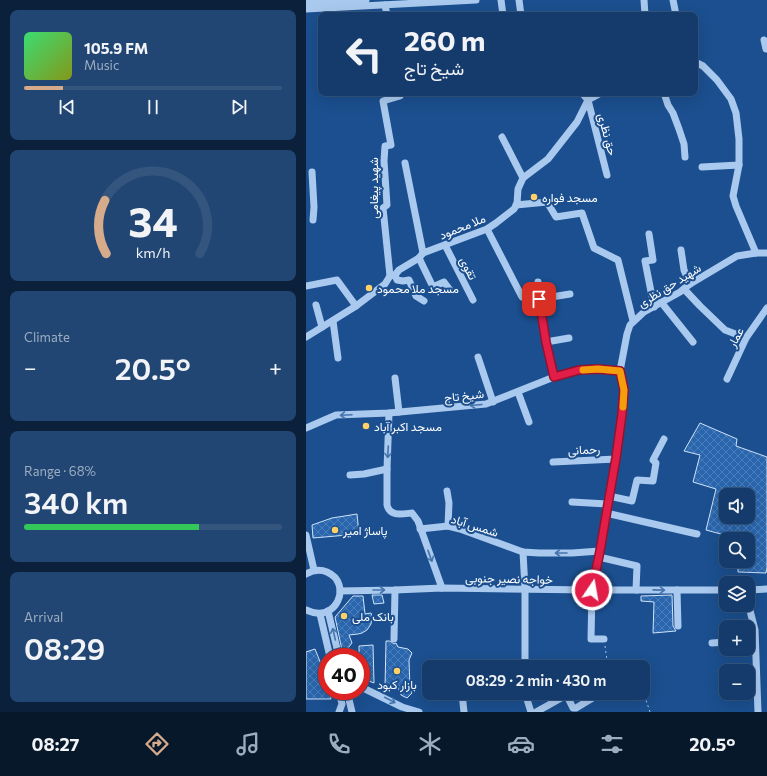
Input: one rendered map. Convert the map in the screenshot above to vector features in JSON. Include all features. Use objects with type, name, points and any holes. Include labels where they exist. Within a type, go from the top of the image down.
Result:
[{"type":"street","points":[[306,3],[366,0]]},
{"type":"street","points":[[306,8],[476,0]]},
{"type":"street","points":[[501,0],[503,12]]},
{"type":"street","points":[[519,0],[521,12]]},
{"type":"street","points":[[644,0],[646,12]]},
{"type":"street","points":[[673,0],[675,12]]},
{"type":"street","points":[[385,5],[386,12]]},
{"type":"street","points":[[764,40],[767,49]]},
{"type":"street","points":[[698,64],[703,66],[718,80],[731,99],[736,113],[739,139],[739,165],[733,196],[756,253]]},
{"type":"street","name":"شهید پیغامی","points":[[392,276],[383,208],[387,205],[384,161],[385,146],[391,145],[382,101],[400,96]]},
{"type":"street","points":[[585,96],[588,100]]},
{"type":"street","points":[[595,96],[588,100],[578,122],[548,159],[523,178],[518,189],[516,205],[547,202],[556,217],[582,213],[594,248],[618,260],[633,321]]},
{"type":"street","points":[[665,96],[679,129],[684,144],[686,157]]},
{"type":"street","name":"حق نظری","points":[[588,100],[607,174]]},
{"type":"street","points":[[502,137],[523,178]]},
{"type":"street","points":[[406,163],[421,256],[432,286],[444,282],[450,290]]},
{"type":"street","points":[[702,167],[739,165]]},
{"type":"street","points":[[312,172],[314,207],[313,220]]},
{"type":"street","name":"ملا محمود","points":[[306,337],[356,306],[385,284],[399,270],[421,256],[487,229],[496,224],[514,209],[516,205]]},
{"type":"street","points":[[306,207],[314,207]]},
{"type":"street","points":[[487,229],[522,297]]},
{"type":"street","points":[[649,234],[653,260],[645,261],[654,307]]},
{"type":"street","name":"تقوی","points":[[445,245],[473,300]]},
{"type":"street","points":[[681,250],[684,270],[690,284]]},
{"type":"street","name":"شهید حق نظری","points":[[620,371],[630,325],[644,312],[684,290],[690,284],[737,256],[767,253]]},
{"type":"street","points":[[392,276],[397,280],[409,280],[416,296],[424,301]]},
{"type":"street","points":[[306,286],[337,280],[356,306]]},
{"type":"street","points":[[538,282],[539,299],[546,342],[554,377]]},
{"type":"street","points":[[684,290],[725,330],[746,338]]},
{"type":"street","points":[[539,299],[570,294]]},
{"type":"street","points":[[661,302],[693,342]]},
{"type":"street","points":[[316,305],[322,327]]},
{"type":"street","name":"عمار","points":[[727,379],[746,338],[767,308]]},
{"type":"street","points":[[333,321],[338,358]]},
{"type":"street","points":[[546,342],[569,338]]},
{"type":"street","points":[[478,357],[493,402]]},
{"type":"street","name":"شیخ تاج","points":[[306,428],[336,415],[389,413],[486,404],[554,377],[579,370],[598,369],[620,371]]},
{"type":"street","points":[[604,639],[591,639],[592,590],[600,554],[622,414],[624,390],[620,371]]},
{"type":"street","points":[[395,378],[399,412]]},
{"type":"street","points":[[518,392],[529,422]]},
{"type":"street","points":[[389,413],[387,469],[388,510],[393,514],[412,513],[418,521],[442,588]]},
{"type":"street","points":[[609,496],[632,501],[637,480],[654,481],[656,463],[653,460],[664,439]]},
{"type":"street","name":"رحمانی","points":[[553,462],[616,458]]},
{"type":"street","points":[[350,475],[364,474],[387,469]]},
{"type":"street","points":[[447,491],[449,503],[448,526]]},
{"type":"street","points":[[572,502],[608,504]]},
{"type":"street","points":[[606,513],[697,534]]},
{"type":"street","name":"شمس آباد","points":[[420,529],[448,526],[523,552],[600,554],[637,566],[636,590]]},
{"type":"street","points":[[306,535],[314,570]]},
{"type":"street","points":[[523,552],[525,660]]},
{"type":"street","points":[[306,574],[314,570],[322,570],[329,573],[334,577],[340,591],[338,600],[328,611],[320,614],[306,610]]},
{"type":"street","name":"خواجه نصیر جنوبی","points":[[340,591],[442,588],[719,590]]},
{"type":"street","points":[[755,590],[767,589]]},
{"type":"street","points":[[394,590],[394,639]]},
{"type":"street","points":[[677,590],[678,626]]},
{"type":"street","points":[[328,611],[337,648]]},
{"type":"street","points":[[320,614],[328,648]]},
{"type":"street","points":[[712,643],[719,642]]},
{"type":"street","points":[[754,656],[758,712]]},
{"type":"street","points":[[370,691],[402,707],[419,712]]},
{"type":"street","points":[[339,712],[342,704],[341,700]]},
{"type":"street","points":[[349,700],[352,712]]},
{"type":"street","points":[[463,700],[464,712]]},
{"type":"street","points":[[527,700],[531,712]]},
{"type":"street","points":[[536,712],[558,700]]},
{"type":"street","points":[[569,700],[572,708],[576,708],[589,700]]},
{"type":"path","points":[[604,639],[607,660]]},
{"type":"path","points":[[646,700],[650,712]]},
{"type":"building","points":[[700,423],[737,439],[736,446],[767,457],[766,573],[738,572],[738,568],[755,568],[755,532],[719,532],[719,534],[706,530],[716,489],[693,482],[700,455],[684,451]]},
{"type":"building","name":"پاساژ امیر","points":[[357,514],[359,534],[313,538],[312,525],[332,518]]},
{"type":"building","points":[[372,595],[382,595],[384,603],[374,604]]},
{"type":"building","points":[[672,595],[673,626],[676,631],[653,633],[654,602],[641,601],[641,596]]},
{"type":"building","points":[[353,596],[363,596],[365,614],[371,613],[372,616],[371,624],[367,630],[362,633],[349,635],[352,643],[348,648],[342,648],[335,617]]},
{"type":"building","name":"بازار کبود","points":[[386,641],[390,641],[394,644],[396,643],[398,647],[408,649],[412,653],[409,660],[410,689],[412,693],[407,698],[401,695],[398,688],[385,687]]},
{"type":"building","points":[[373,645],[374,683],[370,681],[370,648],[359,648],[359,646]]},
{"type":"building","points":[[315,649],[318,656],[318,699],[306,699],[306,652]]},
{"type":"slow traffic","points":[[583,370],[598,369],[620,371],[624,390],[623,407]]},
{"type":"place","name":"مسجد فواره","points":[[534,197]]},
{"type":"place","name":"مسجد ملا محمود","points":[[369,288]]},
{"type":"place","name":"مسجد اکبر آباد","points":[[366,426]]},
{"type":"place","name":"پاساژ امیر","points":[[335,530]]},
{"type":"place","name":"بانک ملی","points":[[344,616]]},
{"type":"place","name":"بازار کبود","points":[[397,671]]},
{"type":"route","points":[[539,299],[546,342],[554,377],[579,370],[598,369],[620,371],[624,390],[616,458],[592,590]]}]
